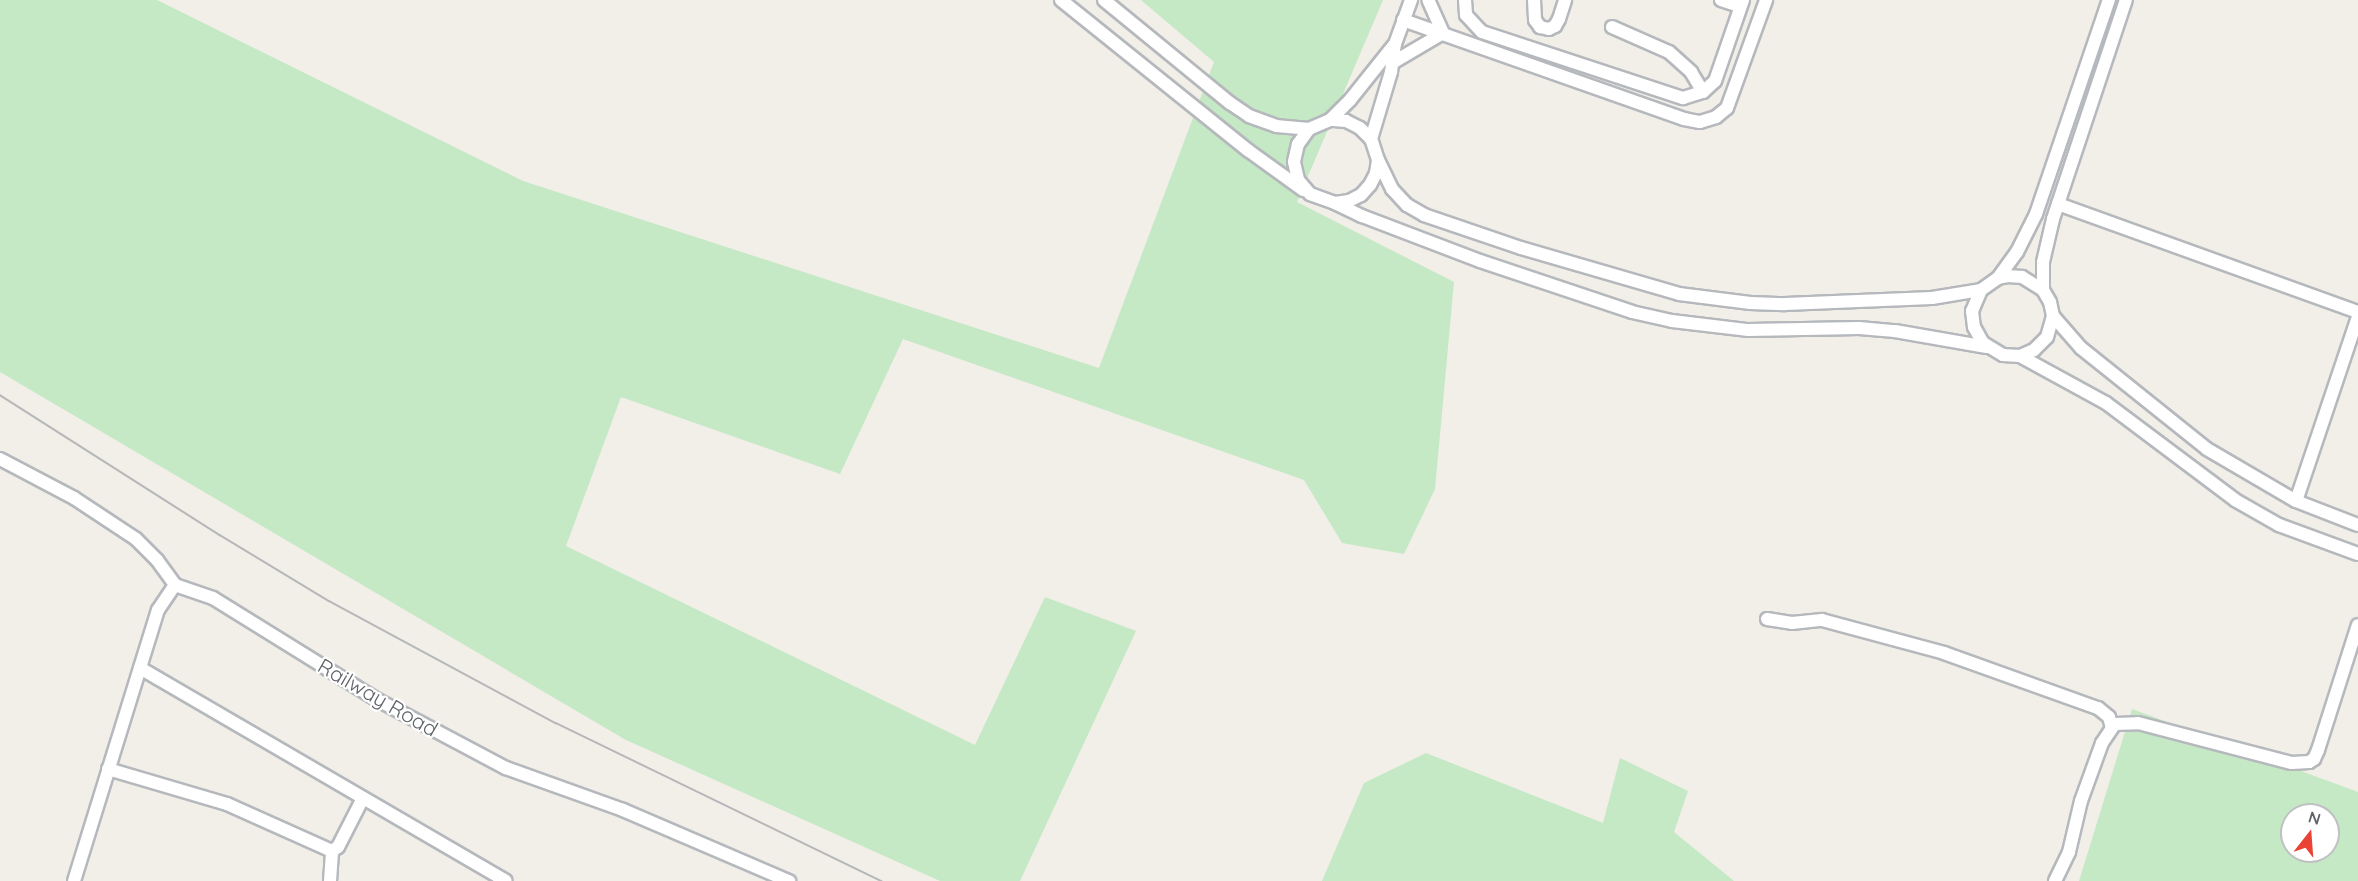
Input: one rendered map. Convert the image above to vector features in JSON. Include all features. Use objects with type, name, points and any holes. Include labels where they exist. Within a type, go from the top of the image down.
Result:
[{"type":"street","points":[[1061,0],[1248,151],[1310,194],[1480,261],[1632,312],[1672,321],[1748,330],[1868,328],[1988,347],[2003,355],[2020,356],[2106,403],[2235,500],[2279,525],[2358,554]]},
{"type":"street","points":[[1104,0],[1230,104],[1249,116],[1275,126],[1308,129],[1330,120],[1350,100],[1395,44]]},
{"type":"street","points":[[1371,139],[1395,44],[1411,0]]},
{"type":"street","points":[[1428,0],[1443,33]]},
{"type":"street","points":[[1465,0],[1466,15],[1482,32],[1683,98],[1703,92],[1715,81],[1720,69],[1742,3],[1721,0]]},
{"type":"street","points":[[1534,0],[1535,20],[1540,27],[1549,29],[1555,26],[1559,19],[1565,0]]},
{"type":"street","points":[[1403,20],[1684,119],[1700,122],[1716,117],[1726,108],[1766,0]]},
{"type":"street","points":[[1330,120],[1353,124],[1371,139],[1392,189],[1407,205],[1424,215],[1521,248],[1679,294],[1750,303],[1785,304],[1932,298],[1981,290],[1998,278],[2018,252],[2036,214],[2109,0]]},
{"type":"street","points":[[2043,290],[2043,262],[2058,204],[2126,0]]},
{"type":"street","points":[[1612,27],[1669,52],[1691,72],[1703,92]]},
{"type":"street","points":[[1392,63],[1443,33]]},
{"type":"street","points":[[1308,129],[1298,144],[1294,162],[1298,180],[1310,194]]},
{"type":"street","points":[[1335,203],[1348,201],[1360,195],[1370,186],[1376,173],[1378,160]]},
{"type":"street","points":[[2058,204],[2358,312]]},
{"type":"street","points":[[1998,278],[2022,277],[2043,290],[2050,302],[2053,316],[2047,337],[2034,350],[2020,356]]},
{"type":"street","points":[[1981,290],[1972,311],[1974,327],[1988,347]]},
{"type":"street","points":[[2053,316],[2081,348],[2207,449],[2296,501],[2358,525]]},
{"type":"street","points":[[2296,501],[2354,343],[2358,317]]},
{"type":"street","points":[[0,459],[74,498],[136,539],[175,585],[158,610],[74,881]]},
{"type":"street","name":"Railway Road","points":[[175,585],[213,598],[376,699],[507,768],[623,810],[789,881]]},
{"type":"street","points":[[1767,619],[1792,623],[1822,620],[1944,653],[2098,708],[2109,717],[2112,728]]},
{"type":"street","points":[[2055,881],[2070,852],[2081,801],[2102,743],[2115,724],[2138,723],[2292,763],[2308,762],[2314,759],[2318,750],[2358,625]]},
{"type":"street","points":[[140,668],[506,881]]},
{"type":"street","points":[[108,769],[227,804],[332,850]]},
{"type":"street","points":[[332,850],[338,847],[363,798]]},
{"type":"street","points":[[330,881],[332,850]]},
{"type":"green space","points":[[0,0],[157,0],[523,181],[1099,368],[1214,62],[1141,0],[1383,0],[1297,202],[1454,282],[1435,489],[1404,554],[1342,543],[1304,480],[903,339],[840,474],[621,397],[566,546],[975,745],[1045,597],[1136,631],[1020,881],[940,881],[626,740],[0,372]]},
{"type":"green space","points":[[2132,709],[2358,792],[2358,881],[2079,881]]},
{"type":"green space","points":[[1426,753],[1603,823],[1620,758],[1688,791],[1674,832],[1734,881],[1322,881],[1364,783]]},
{"type":"tram line","points":[[0,395],[220,535],[329,601],[556,723],[882,881]]}]
